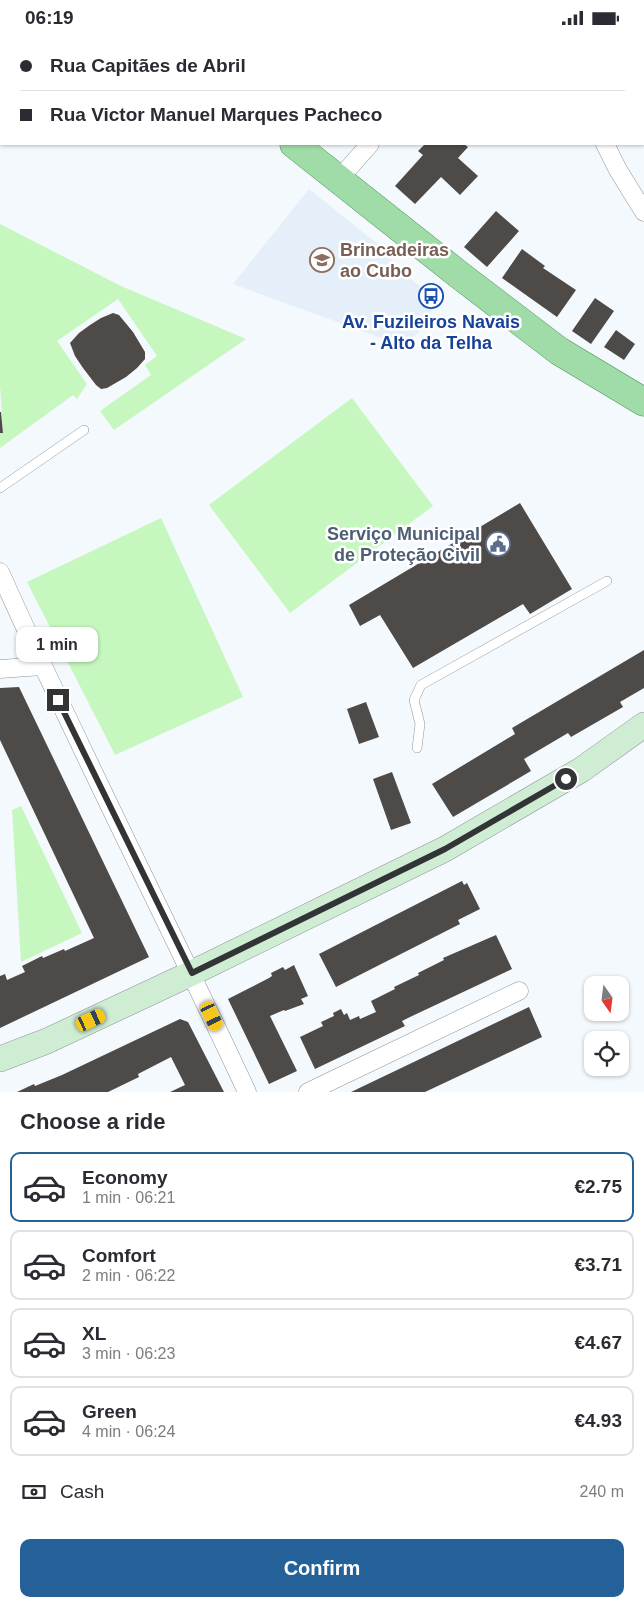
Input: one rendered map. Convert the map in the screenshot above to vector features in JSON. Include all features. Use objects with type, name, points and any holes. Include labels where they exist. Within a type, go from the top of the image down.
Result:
[{"type":"main road","points":[[295,145],[559,351],[644,402]]},
{"type":"main road","points":[[0,1059],[47,1041],[192,973],[461,841],[581,770],[644,725]]},
{"type":"street","points":[[339,179],[369,145]]},
{"type":"street","points":[[605,145],[618,171],[644,212]]},
{"type":"street","points":[[0,572],[42,666],[192,973],[247,1092]]},
{"type":"street","points":[[0,669],[42,666]]},
{"type":"street","points":[[308,1092],[519,991]]},
{"type":"lane","points":[[0,488],[84,430]]},
{"type":"lane","points":[[417,748],[420,724],[414,700],[421,685],[607,581]]},
{"type":"shaded area","name":"Brincadeiras ao Cubo","points":[[309,189],[385,250],[399,270],[426,291],[424,295],[435,303],[426,323],[410,339],[387,340],[233,284]]},
{"type":"green space","points":[[0,224],[121,286],[246,339],[114,430],[100,411],[151,375],[145,365],[157,356],[118,299],[57,341],[87,384],[77,399],[73,395],[0,448],[0,433],[3,432],[0,385]]},
{"type":"green space","points":[[352,398],[433,506],[290,613],[209,505]]},
{"type":"green space","points":[[161,518],[243,697],[115,755],[27,582]]},
{"type":"green space","points":[[21,806],[82,933],[21,962],[12,810]]},
{"type":"building","points":[[424,145],[465,145],[468,147],[458,158],[478,176],[460,195],[441,177],[415,204],[395,186],[423,155],[418,151]]},
{"type":"building","points":[[496,211],[519,231],[487,267],[464,247]]},
{"type":"building","points":[[522,249],[545,266],[543,268],[576,290],[557,317],[502,278]]},
{"type":"building","points":[[595,298],[614,311],[591,344],[572,331]]},
{"type":"building","points":[[113,313],[119,315],[133,332],[145,352],[145,359],[126,377],[107,388],[101,389],[83,368],[75,356],[70,343],[90,325]]},
{"type":"building","points":[[616,330],[635,344],[624,360],[604,347]]},
{"type":"building","points":[[1,412],[3,433],[0,433]]},
{"type":"building","name":"Serviço Municipal de Proteção Civil","points":[[520,503],[572,589],[530,614],[523,604],[413,668],[380,615],[360,626],[349,605]]},
{"type":"building","points":[[644,650],[644,688],[620,702],[623,707],[571,737],[568,733],[524,759],[531,771],[453,817],[432,784],[515,734],[512,728]]},
{"type":"building","points":[[19,687],[149,957],[0,1028],[0,976],[5,974],[7,980],[25,972],[22,966],[42,956],[43,958],[64,949],[65,951],[94,938],[0,740],[0,688]]},
{"type":"building","points":[[366,702],[379,737],[359,744],[347,709]]},
{"type":"building","points":[[392,772],[411,823],[391,830],[373,779]]},
{"type":"building","points":[[462,881],[464,885],[467,883],[480,909],[458,920],[460,924],[336,987],[319,954]]},
{"type":"building","points":[[496,935],[512,969],[402,1021],[405,1026],[315,1069],[300,1037],[323,1026],[321,1022],[334,1016],[333,1013],[341,1009],[344,1015],[347,1013],[350,1020],[359,1016],[360,1019],[376,1012],[371,1001],[419,975],[418,973],[444,960],[443,958]]},
{"type":"building","points":[[294,965],[308,996],[301,999],[304,1004],[270,1016],[297,1071],[269,1084],[228,999],[269,978],[272,976],[271,973],[283,967],[285,970]]},
{"type":"building","points":[[529,1007],[542,1037],[425,1092],[351,1092]]},
{"type":"building","points":[[180,1019],[188,1022],[224,1092],[170,1092],[185,1085],[171,1057],[138,1074],[139,1077],[108,1092],[17,1092],[62,1075]]},
{"type":"place","name":"Brincadeiras ao Cubo","points":[[322,260]]},
{"type":"place","name":"Av. Fuzileiros Navais - Alto da Telha","points":[[431,296]]},
{"type":"place","name":"Serviço Municipal de Proteção Civil","points":[[498,544]]},
{"type":"route","points":[[58,700],[192,973],[445,849],[566,779]]}]
